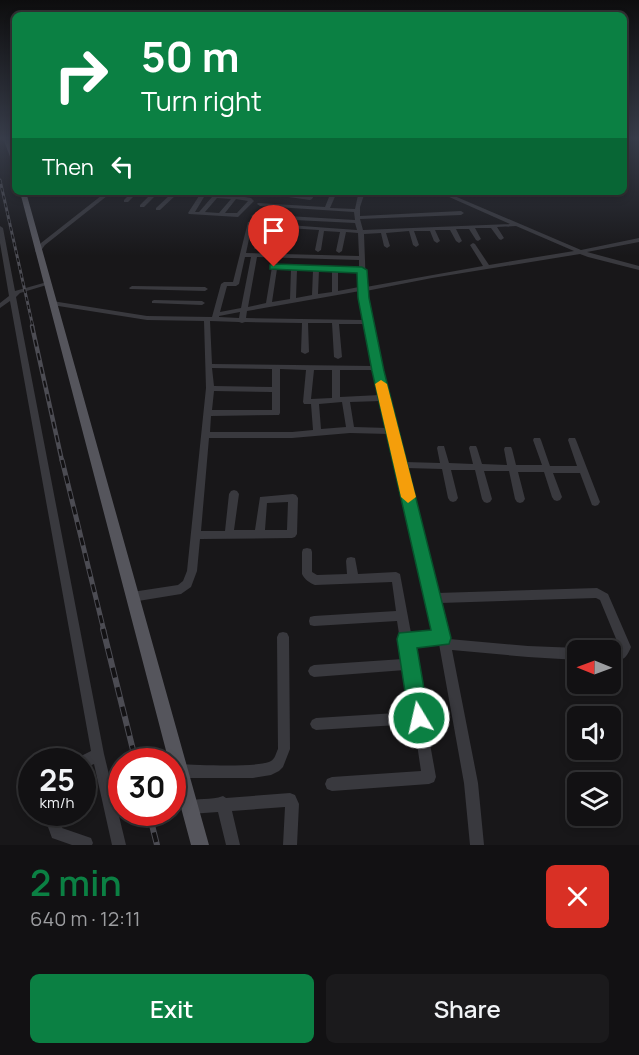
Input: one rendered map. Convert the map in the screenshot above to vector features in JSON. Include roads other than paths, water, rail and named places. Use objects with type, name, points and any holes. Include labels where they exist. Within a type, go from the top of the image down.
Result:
[{"type":"main road","points":[[24,195],[174,748]]},
{"type":"main road","points":[[186,793],[200,845]]},
{"type":"street","points":[[38,251],[42,244],[105,195]]},
{"type":"street","points":[[126,201],[132,195]]},
{"type":"street","points":[[142,207],[153,195]]},
{"type":"street","points":[[159,209],[175,195]]},
{"type":"street","points":[[200,195],[191,213],[242,214],[255,195]]},
{"type":"street","points":[[200,214],[216,195]]},
{"type":"street","points":[[221,195],[251,200]]},
{"type":"street","points":[[220,215],[236,195]]},
{"type":"street","points":[[132,597],[171,592],[187,584],[192,571],[210,388],[208,366],[213,318],[224,284],[236,284],[250,223],[265,195]]},
{"type":"street","points":[[270,205],[275,195]]},
{"type":"street","points":[[289,195],[309,198],[311,195]]},
{"type":"street","points":[[327,209],[333,195]]},
{"type":"street","points":[[361,195],[358,221],[363,291],[368,321],[384,398],[443,641],[471,783],[477,845]]},
{"type":"street","points":[[448,195],[585,254],[639,268]]},
{"type":"street","points":[[260,204],[327,209],[383,231],[514,225]]},
{"type":"street","points":[[292,218],[296,207]]},
{"type":"street","points":[[254,216],[358,221],[461,213]]},
{"type":"street","points":[[250,223],[343,231],[358,221]]},
{"type":"street","points":[[257,248],[265,225]]},
{"type":"street","points":[[269,303],[274,267],[285,226]]},
{"type":"street","points":[[493,226],[501,238]]},
{"type":"street","points":[[471,227],[478,239]]},
{"type":"street","points":[[0,228],[98,754],[119,845]]},
{"type":"street","points":[[452,228],[459,241]]},
{"type":"street","points":[[318,250],[322,229]]},
{"type":"street","points":[[432,229],[437,241]]},
{"type":"street","points":[[411,230],[416,244]]},
{"type":"street","points":[[339,251],[343,231]]},
{"type":"street","points":[[383,231],[387,246]]},
{"type":"street","points":[[213,318],[269,303],[363,291],[585,254],[639,240]]},
{"type":"street","points":[[473,245],[486,266]]},
{"type":"street","points":[[244,255],[277,253],[303,257],[362,258]]},
{"type":"street","points":[[363,291],[486,266],[585,254]]},
{"type":"street","points":[[242,321],[254,256]]},
{"type":"street","points":[[293,299],[297,267],[303,257]]},
{"type":"street","points":[[274,267],[362,270]]},
{"type":"street","points":[[315,296],[316,268]]},
{"type":"street","points":[[335,270],[335,293]]},
{"type":"street","points":[[0,306],[11,296],[47,284]]},
{"type":"street","points":[[132,288],[205,289]]},
{"type":"street","points":[[147,318],[159,288]]},
{"type":"street","points":[[154,302],[202,303]]},
{"type":"street","points":[[52,303],[147,318],[305,322],[368,321]]},
{"type":"street","points":[[304,352],[305,322]]},
{"type":"street","points":[[335,322],[338,357]]},
{"type":"street","points":[[208,366],[377,368]]},
{"type":"street","points":[[207,413],[276,413],[276,367]]},
{"type":"street","points":[[310,367],[307,402],[384,398]]},
{"type":"street","points":[[336,367],[336,400]]},
{"type":"street","points":[[210,388],[276,390]]},
{"type":"street","points":[[346,399],[350,430]]},
{"type":"street","points":[[315,401],[317,432]]},
{"type":"street","points":[[205,435],[292,435],[350,430],[392,432]]},
{"type":"street","points":[[537,440],[557,497]]},
{"type":"street","points":[[572,440],[595,502]]},
{"type":"street","points":[[473,447],[487,499]]},
{"type":"street","points":[[441,448],[453,498]]},
{"type":"street","points":[[508,449],[520,499]]},
{"type":"street","points":[[401,465],[583,471]]},
{"type":"street","points":[[229,534],[234,494]]},
{"type":"street","points":[[195,535],[292,534],[293,498],[263,500],[260,534]]},
{"type":"street","points":[[307,552],[307,574],[310,578],[396,577],[429,777],[332,784]]},
{"type":"street","points":[[351,561],[353,579]]},
{"type":"street","points":[[433,598],[597,593],[604,597],[625,647],[621,653]]},
{"type":"street","points":[[314,621],[402,616]]},
{"type":"street","points":[[186,771],[272,768],[279,762],[284,749],[283,637]]},
{"type":"street","points":[[406,639],[443,641],[539,654],[567,654]]},
{"type":"street","points":[[314,671],[410,664]]},
{"type":"street","points":[[316,724],[419,718]]},
{"type":"street","points":[[190,807],[290,800],[292,804],[290,845]]},
{"type":"street","points":[[223,803],[233,845]]},
{"type":"street","points":[[55,826],[57,833],[86,843]]},
{"type":"railway","points":[[0,180],[33,327]]},
{"type":"railway","points":[[32,326],[62,461]]},
{"type":"railway","points":[[62,460],[104,631]]},
{"type":"railway","points":[[103,629],[133,748]]},
{"type":"railway","points":[[152,826],[157,845]]}]
